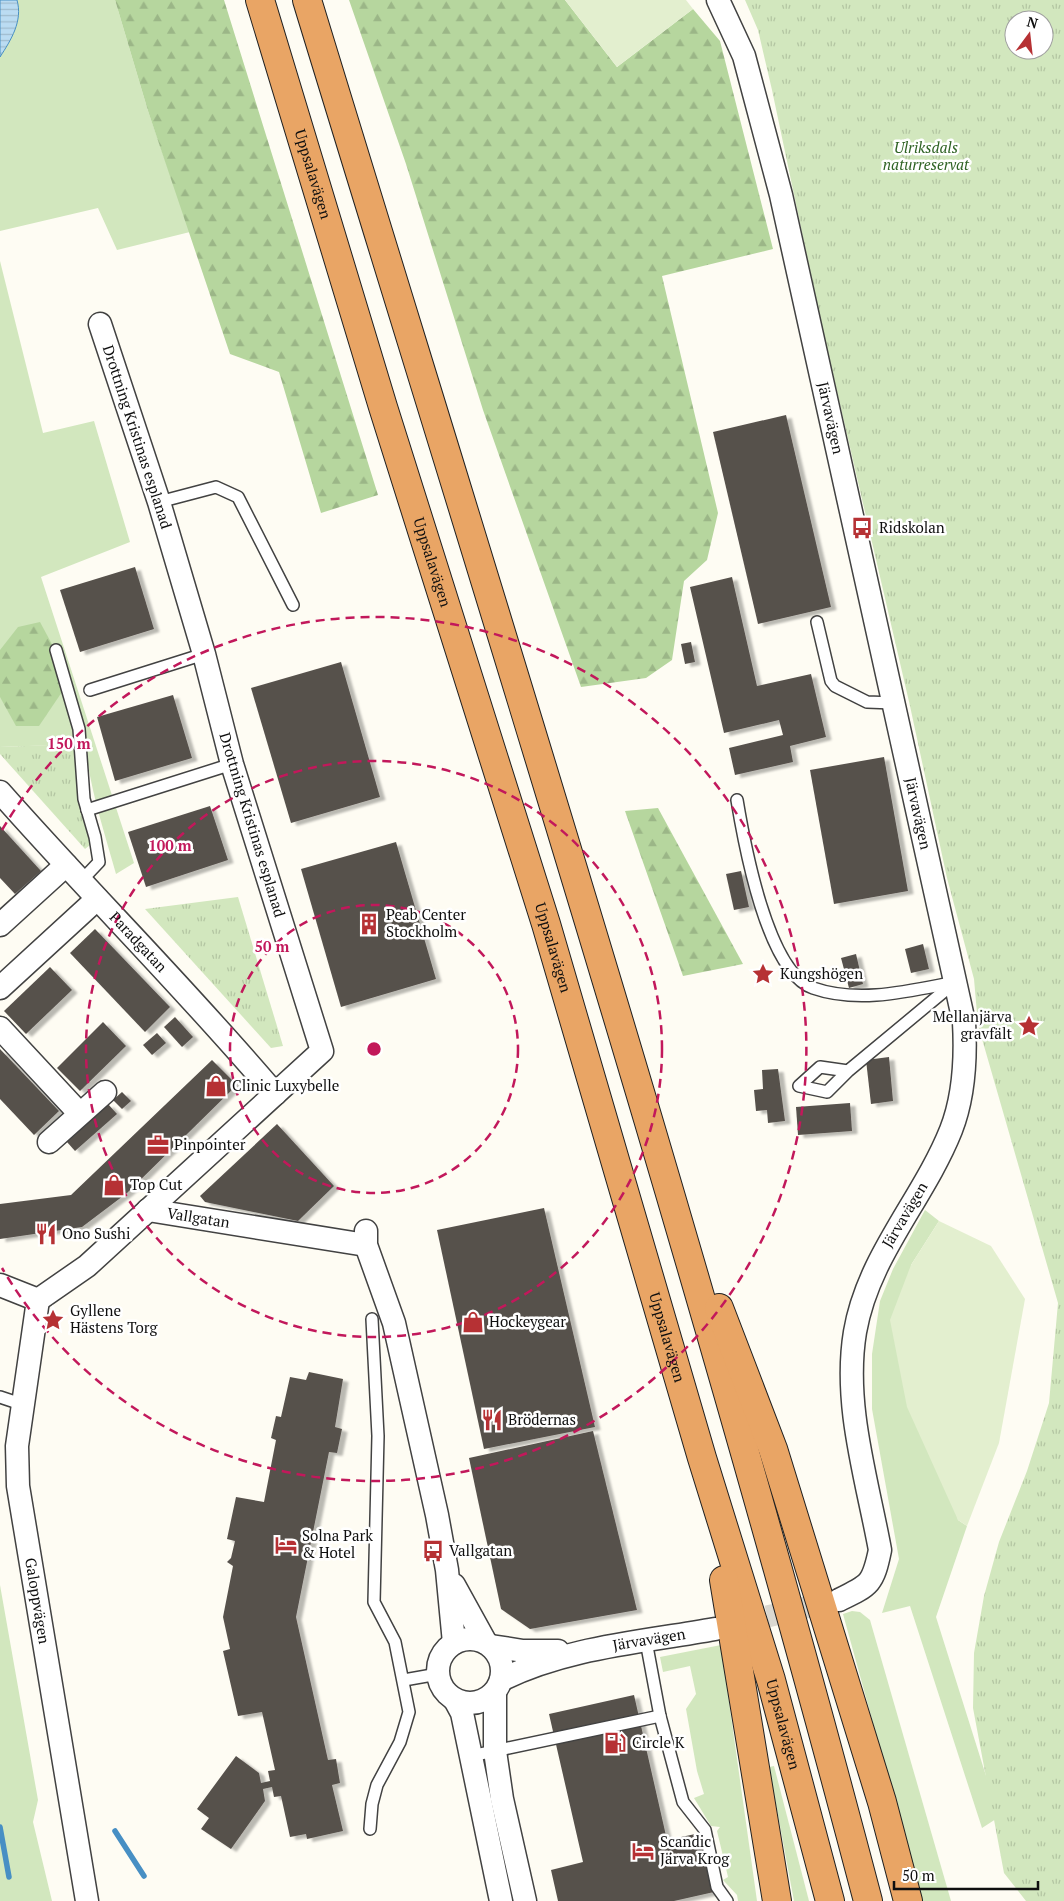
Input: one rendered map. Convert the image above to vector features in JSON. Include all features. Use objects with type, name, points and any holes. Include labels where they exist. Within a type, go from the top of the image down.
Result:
[{"type":"highway","name":"Uppsalavägen","points":[[260,0],[386,416],[546,924],[702,1458],[771,1680],[830,1901]]},
{"type":"highway","points":[[307,0],[652,1129],[830,1759],[868,1901]]},
{"type":"highway","points":[[652,1129],[772,1449],[882,1802],[908,1901]]},
{"type":"highway","points":[[702,1458],[738,1658],[776,1900]]},
{"type":"street","name":"Järvavägen","points":[[718,0],[744,56],[781,195],[964,1022],[966,1053],[951,1129],[935,1164],[878,1259],[855,1331],[851,1373],[855,1414],[880,1550],[876,1570],[866,1586],[839,1600]]},
{"type":"street","name":"Drottning Kristinas esplanad","points":[[38,1300],[88,1266],[322,1051],[232,764],[204,654],[159,502],[100,324]]},
{"type":"street","name":"Paradgatan","points":[[0,792],[218,1028],[275,1094]]},
{"type":"street","points":[[0,925],[66,865]]},
{"type":"street","points":[[0,988],[97,899]]},
{"type":"street","points":[[0,1028],[80,1114]]},
{"type":"street","points":[[49,1142],[105,1092]]},
{"type":"street","name":"Vallgatan","points":[[148,1210],[366,1238],[394,1322],[448,1570],[454,1643]]},
{"type":"street","points":[[0,1285],[38,1300]]},
{"type":"street","name":"Galoppvägen","points":[[38,1300],[17,1446],[18,1486],[87,1901]]},
{"type":"street","name":"Vallgatan","points":[[448,1570],[466,1609],[488,1644]]},
{"type":"street","name":"Järvavägen","points":[[498,1686],[524,1668],[582,1651],[715,1629]]},
{"type":"street","points":[[498,1686],[488,1699],[477,1703],[466,1704],[455,1700],[447,1694],[441,1685],[438,1674],[439,1662],[444,1652],[454,1643],[475,1639],[488,1644],[498,1655],[502,1667],[498,1686],[494,1751],[502,1799],[526,1901]]},
{"type":"street","name":"Järvavägen","points":[[488,1644],[523,1651],[582,1651]]},
{"type":"street","points":[[455,1700],[462,1713],[501,1901]]},
{"type":"lane","points":[[159,502],[216,487],[238,497],[293,605]]},
{"type":"lane","points":[[817,622],[832,681],[835,686],[867,702],[894,703]]},
{"type":"lane","points":[[56,650],[79,729],[84,799],[95,838],[99,862],[81,881]]},
{"type":"lane","points":[[90,690],[204,654]]},
{"type":"lane","points":[[87,810],[232,764]]},
{"type":"lane","points":[[737,800],[747,860],[766,920],[782,955],[797,978],[812,988],[849,995],[889,994],[956,982]]},
{"type":"lane","points":[[848,1071],[956,982]]},
{"type":"lane","points":[[370,1829],[372,1804],[377,1785],[400,1742],[409,1712],[396,1642],[374,1602],[378,1436],[372,1319]]},
{"type":"lane","points":[[0,1397],[24,1405]]},
{"type":"lane","points":[[646,1641],[660,1716],[683,1802],[705,1830],[717,1888],[726,1901]]},
{"type":"lane","points":[[404,1680],[438,1674]]},
{"type":"lane","points":[[471,1756],[660,1716]]},
{"type":"green space","points":[[0,0],[115,0],[148,111],[190,232],[117,250],[98,208],[0,231]]},
{"type":"green space","points":[[115,0],[224,0],[378,495],[321,513],[279,372],[230,354],[148,111]]},
{"type":"green space","points":[[349,0],[565,0],[617,67],[693,9],[720,41],[773,249],[662,276],[718,513],[707,560],[684,581],[672,660],[646,678],[581,687],[483,410],[406,164]]},
{"type":"green space","points":[[565,0],[686,0],[693,9],[617,67]]},
{"type":"green space","name":"Ulriksdals naturreservat","points":[[745,0],[1064,0],[1064,1901],[1026,1901],[1004,1873],[973,1708],[974,1653],[984,1596],[999,1542],[1027,1471],[1049,1403],[1058,1303],[978,1025],[974,979],[947,878],[910,706],[820,318],[758,30]]},
{"type":"green space","points":[[0,261],[43,433],[94,421],[130,542],[41,577],[134,863],[116,874],[94,794],[85,744],[0,747]]},
{"type":"green space","points":[[40,622],[54,648],[64,689],[39,726],[16,726],[0,697],[0,650],[18,627]]},
{"type":"green space","points":[[75,744],[90,845],[85,849],[0,754],[0,747]]},
{"type":"green space","points":[[658,808],[743,964],[683,976],[625,811]]},
{"type":"green space","points":[[238,897],[283,1046],[271,1048],[145,909]]},
{"type":"green space","points":[[925,1210],[939,1221],[911,1265],[958,1520],[967,1526],[936,1617],[999,1817],[982,1828],[910,1606],[882,1613],[899,1559],[872,1409],[872,1354],[880,1301],[893,1269]]},
{"type":"green space","points":[[939,1221],[991,1246],[1025,1299],[999,1443],[967,1526],[958,1520],[907,1407],[890,1320],[911,1265]]},
{"type":"green space","points":[[0,1585],[38,1800],[33,1822],[52,1901],[0,1901]]},
{"type":"green space","points":[[852,1611],[860,1612],[870,1620],[951,1901],[922,1901],[843,1614]]},
{"type":"green space","points":[[721,1645],[757,1901],[738,1901],[737,1895],[723,1880],[728,1877],[717,1831],[720,1827],[711,1826],[694,1798],[704,1794],[697,1771],[686,1709],[696,1694],[690,1666],[663,1672],[660,1657]]},
{"type":"green space","points":[[774,1766],[809,1901],[794,1901],[769,1767]]},
{"type":"water","points":[[0,0],[17,0],[18,15],[15,30],[0,57]]},
{"type":"building","points":[[786,415],[831,607],[758,624],[713,432]]},
{"type":"building","points":[[135,567],[154,629],[80,652],[60,590]]},
{"type":"building","points":[[732,577],[757,686],[811,674],[826,737],[790,746],[793,762],[735,775],[729,748],[783,735],[779,720],[724,733],[690,587]]},
{"type":"building","points":[[691,642],[695,662],[685,664],[681,644]]},
{"type":"building","points":[[341,662],[380,797],[291,823],[251,688]]},
{"type":"building","points":[[173,695],[192,758],[115,781],[97,717]]},
{"type":"building","points":[[884,757],[908,891],[834,904],[810,770]]},
{"type":"building","points":[[210,806],[228,860],[146,887],[128,832]]},
{"type":"building","points":[[0,826],[41,871],[15,894],[0,878]]},
{"type":"building","name":"Peab Center Stockholm","points":[[396,842],[436,979],[341,1007],[301,869]]},
{"type":"building","points":[[741,871],[749,907],[734,910],[726,874]]},
{"type":"building","points":[[95,929],[170,1007],[145,1032],[70,953]]},
{"type":"building","points":[[923,944],[929,969],[911,973],[905,949]]},
{"type":"building","points":[[856,954],[863,984],[849,988],[841,958]]},
{"type":"building","points":[[50,967],[72,990],[26,1034],[4,1011]]},
{"type":"building","points":[[175,1017],[193,1037],[182,1047],[164,1027]]},
{"type":"building","points":[[103,1022],[126,1046],[80,1091],[57,1068]]},
{"type":"building","points":[[157,1033],[166,1043],[152,1055],[143,1045]]},
{"type":"building","points":[[0,1049],[59,1111],[34,1135],[0,1099]]},
{"type":"building","points":[[889,1057],[893,1101],[871,1104],[866,1060]]},
{"type":"building","points":[[212,1060],[237,1085],[127,1193],[82,1227],[0,1239],[0,1204],[71,1195]]},
{"type":"building","points":[[778,1069],[785,1121],[768,1123],[767,1110],[756,1111],[754,1090],[763,1089],[762,1070]]},
{"type":"building","points":[[122,1092],[131,1101],[122,1109],[113,1100]]},
{"type":"building","points":[[850,1103],[852,1131],[798,1135],[796,1107]]},
{"type":"building","points":[[108,1104],[117,1114],[75,1151],[67,1142]]},
{"type":"building","points":[[277,1124],[334,1186],[298,1221],[205,1202],[200,1196]]},
{"type":"building","points":[[544,1208],[595,1427],[484,1449],[437,1230]]},
{"type":"building","points":[[309,1372],[343,1379],[335,1427],[342,1429],[337,1453],[329,1452],[296,1617],[328,1760],[336,1759],[340,1783],[332,1785],[343,1831],[307,1839],[306,1834],[290,1837],[281,1796],[274,1797],[272,1787],[263,1789],[265,1801],[231,1849],[201,1829],[209,1818],[197,1809],[236,1756],[259,1773],[261,1783],[270,1781],[268,1771],[275,1770],[262,1712],[238,1716],[223,1651],[230,1649],[223,1617],[233,1566],[227,1562],[231,1558],[235,1541],[227,1539],[236,1497],[264,1502],[276,1440],[271,1438],[276,1416],[281,1417],[290,1377],[306,1380]]},
{"type":"building","points":[[593,1431],[637,1610],[530,1629],[501,1609],[469,1458]]},
{"type":"building","name":"Scandic Järva Krog","points":[[634,1695],[667,1840],[700,1833],[714,1892],[674,1901],[558,1901],[551,1870],[583,1862],[549,1714]]},
{"type":"waterway","points":[[0,1827],[9,1877]]},
{"type":"waterway","points":[[115,1831],[144,1876]]},
{"type":"tunnel","points":[[735,1624],[838,1600]]},
{"type":"place","name":"Ridskolan","points":[[862,528]]},
{"type":"place","name":"Peab Center Stockholm","points":[[369,924]]},
{"type":"place","name":"Kungshögen","points":[[763,974]]},
{"type":"place","name":"Mellanjärva gravfält","points":[[1029,1026]]},
{"type":"place","name":"Clinic Luxybelle","points":[[216,1086]]},
{"type":"place","name":"Pinpointer","points":[[158,1145]]},
{"type":"place","name":"Top Cut","points":[[114,1185]]},
{"type":"place","name":"Ono Sushi","points":[[46,1234]]},
{"type":"place","name":"Gyllene Hästens Torg","points":[[53,1320]]},
{"type":"place","name":"Hockeygear","points":[[473,1322]]},
{"type":"place","name":"Brödernas","points":[[492,1420]]},
{"type":"place","name":"Solna Park & Hotel","points":[[286,1545]]},
{"type":"place","name":"Vallgatan","points":[[433,1551]]},
{"type":"place","name":"Circle K","points":[[615,1743]]},
{"type":"place","name":"Scandic Järva Krog","points":[[643,1851]]}]
